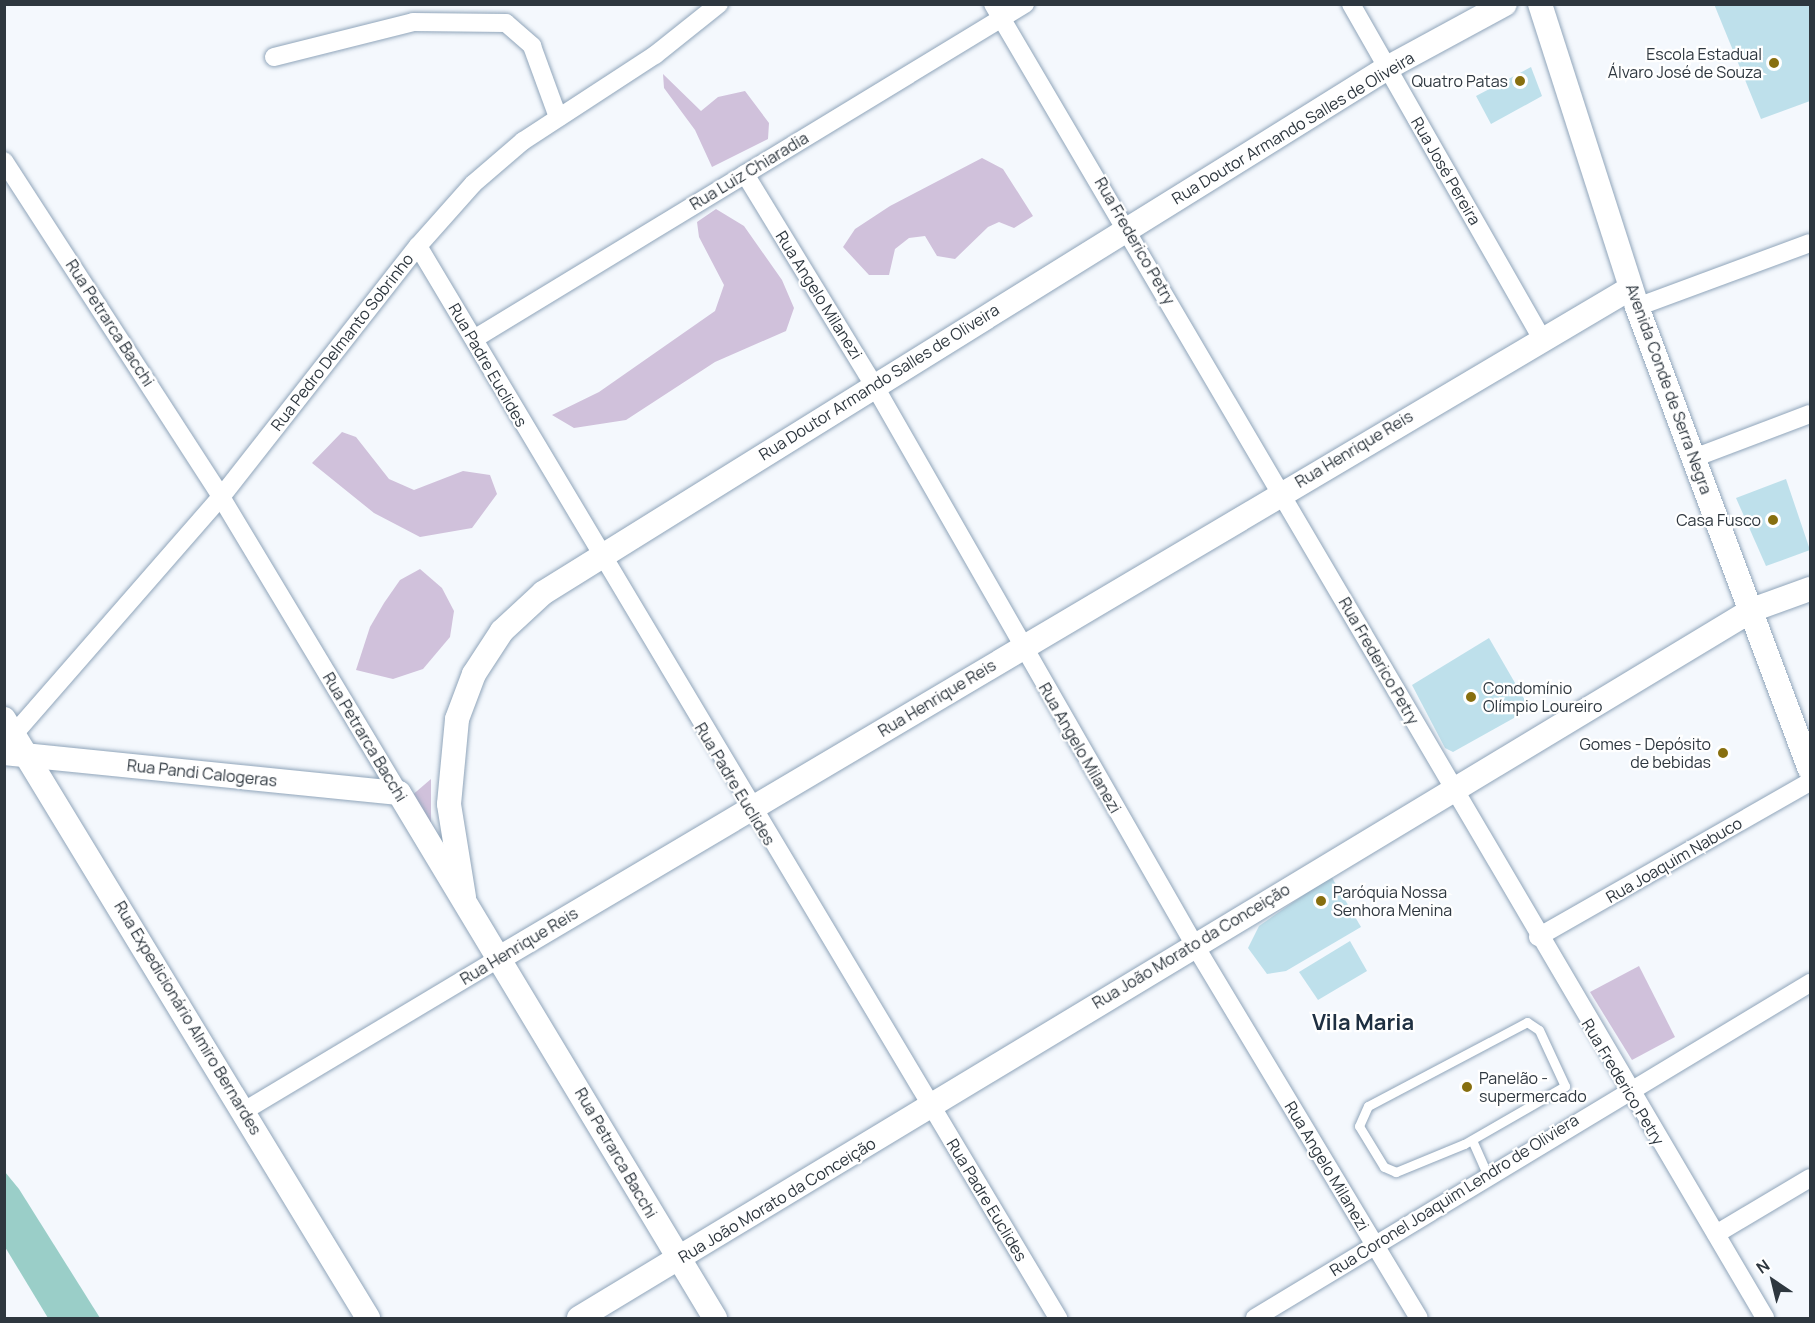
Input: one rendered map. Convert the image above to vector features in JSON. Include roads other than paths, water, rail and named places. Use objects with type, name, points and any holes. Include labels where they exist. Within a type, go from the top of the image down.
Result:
[{"type":"street","name":"Rua Pedro Delmanto Sobrinho","points":[[13,740],[221,497],[418,246],[473,184],[558,117],[655,55],[719,4]]},
{"type":"street","name":"Rua Luiz Chiaradia","points":[[474,339],[745,174],[998,11],[1025,4]]},
{"type":"street","name":"Rua José Pereira","points":[[1351,4],[1541,337]]},
{"type":"street","name":"Rua Doutor Armando Salles de Oliveira","points":[[464,897],[449,804],[449,764],[474,674],[502,631],[543,593],[598,555],[1387,68],[1505,4]]},
{"type":"street","name":"Avenida Conde de Serra Negra","points":[[1540,4],[1634,298],[1810,769]]},
{"type":"street","name":"Rua Frederico Petry","points":[[998,11],[1282,491],[1627,1089],[1765,1318]]},
{"type":"street","points":[[273,57],[413,22],[506,23],[532,46],[558,117]]},
{"type":"street","name":"Rua Petrarca Bacchi","points":[[5,161],[221,497],[399,793],[501,957],[715,1318]]},
{"type":"street","name":"Rua Angelo Milanezi","points":[[745,174],[874,385],[1021,647],[1194,944],[1419,1318]]},
{"type":"street","name":"Rua Henrique Reis","points":[[244,1111],[1541,337],[1634,298],[1810,243]]},
{"type":"street","name":"Rua Padre Euclides","points":[[418,246],[598,555],[1058,1318]]},
{"type":"street","points":[[1694,458],[1810,414]]},
{"type":"street","name":"Rua João Morato da Conceição","points":[[579,1318],[932,1107],[1194,944],[1752,610],[1810,589]]},
{"type":"street","name":"Rua Pandi Calogeras","points":[[13,740],[399,793]]},
{"type":"street","name":"Rua Expedicionário Almiro Bernardes","points":[[13,740],[244,1111],[368,1318]]},
{"type":"street","name":"Rua Joaquim Nabuco","points":[[1538,937],[1810,782]]},
{"type":"street","name":"Rua Coronel Joaquim Lendro de Oliviera","points":[[1254,1318],[1627,1089],[1810,983]]},
{"type":"street","points":[[1716,1234],[1810,1178]]},
{"type":"lane","points":[[1527,1022],[1534,1024],[1565,1086],[1472,1140],[1390,1172],[1359,1120],[1368,1106],[1527,1022]]},
{"type":"lane","points":[[1472,1140],[1487,1174]]},
{"type":"place","name":"Escola Estadual Álvaro José de Souza","points":[[1774,63]]},
{"type":"place","name":"Quatro Patas","points":[[1520,81]]},
{"type":"place","name":"Casa Fusco","points":[[1773,520]]},
{"type":"place","name":"Condomínio Olímpio Loureiro","points":[[1471,697]]},
{"type":"place","name":"Gomes - Depósito de bebidas","points":[[1723,753]]},
{"type":"place","name":"Paróquia Nossa Senhora Menina","points":[[1321,901]]},
{"type":"place","name":"Panelão - supermercado","points":[[1467,1087]]},
{"type":"district","name":"Vila Maria","points":[[1363,1023]]}]
